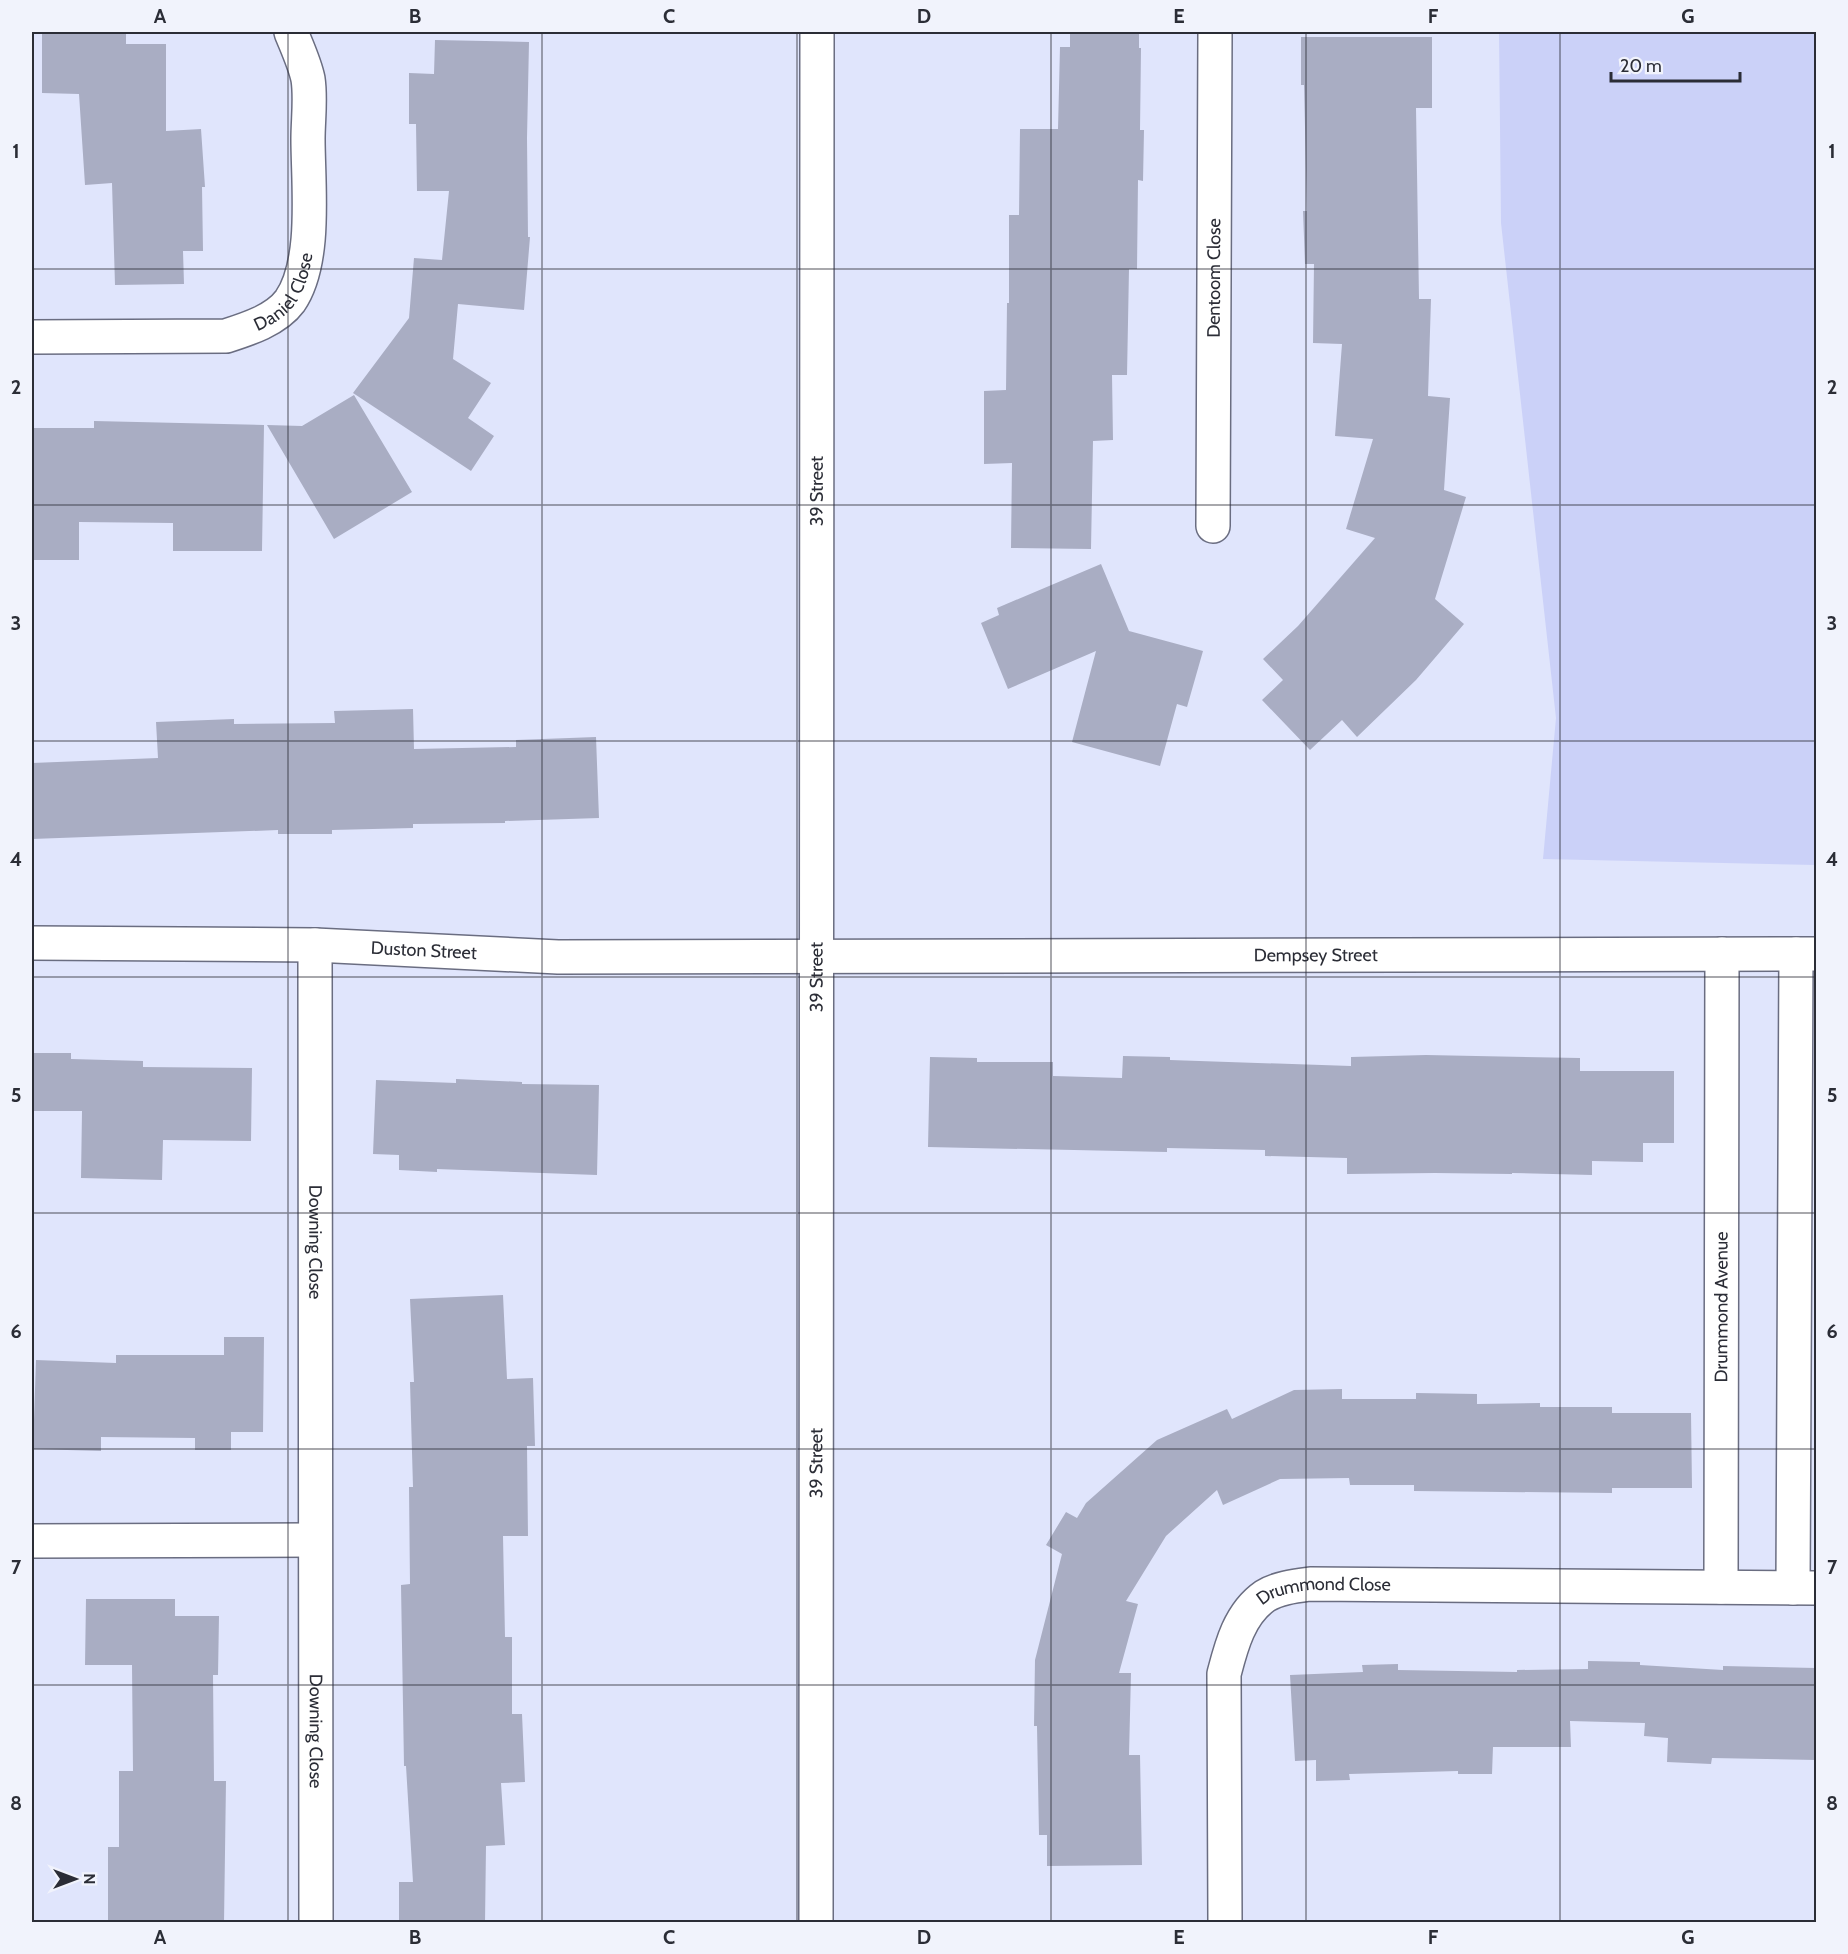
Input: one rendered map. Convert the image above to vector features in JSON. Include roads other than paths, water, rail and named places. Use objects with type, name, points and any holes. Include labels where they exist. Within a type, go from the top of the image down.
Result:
[{"type":"street","name":"Daniel Close","points":[[32,337],[226,336],[249,329],[288,303],[300,283],[306,259],[308,231],[308,79],[291,32]]},
{"type":"street","name":"39 Street","points":[[816,1923],[817,32]]},
{"type":"street","name":"Dentoom Close","points":[[1213,526],[1215,32]]},
{"type":"street","name":"Duston Street","points":[[32,943],[315,945],[558,957],[816,956]]},
{"type":"street","name":"Downing Close","points":[[315,945],[316,1923]]},
{"type":"street","name":"Drummond Avenue","points":[[1721,1587],[1722,954]]},
{"type":"street","name":"Dempsey Street","points":[[816,956],[1806,954]]},
{"type":"street","points":[[1721,1587],[1805,1588],[1806,954]]},
{"type":"street","points":[[32,1541],[314,1540]]},
{"type":"street","name":"Drummond Close","points":[[1225,1923],[1224,1674],[1232,1641],[1248,1614],[1264,1596],[1285,1588],[1310,1584],[1721,1587]]}]
